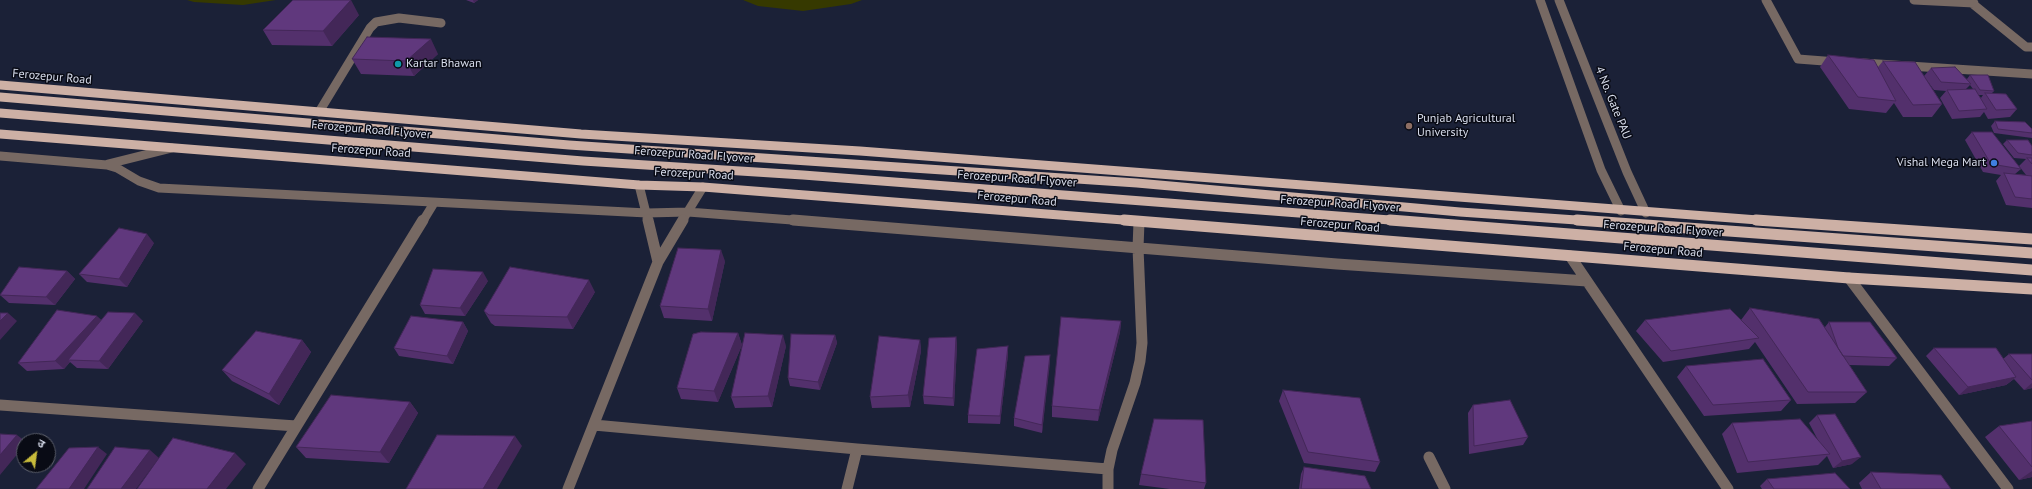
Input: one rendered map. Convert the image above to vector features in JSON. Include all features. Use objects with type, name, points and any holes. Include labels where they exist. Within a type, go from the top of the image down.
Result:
[{"type":"main road","name":"Ferozepur Road","points":[[0,85],[581,134],[860,151],[1537,203],[1646,213],[2032,239]]},
{"type":"main road","name":"Ferozepur Road Flyover","points":[[0,97],[569,145],[1129,183],[1460,212],[2032,253]]},
{"type":"main road","name":"Ferozepur Road Flyover","points":[[0,113],[575,160],[803,175],[2032,270]]},
{"type":"main road","name":"Ferozepur Road","points":[[0,134],[639,184],[703,187],[1849,278],[2032,289]]},
{"type":"street","points":[[1540,0],[1602,170],[1621,211]]},
{"type":"street","name":"4 No. Gate PAU","points":[[1559,0],[1627,172],[1646,213]]},
{"type":"street","points":[[1766,0],[1798,59],[2032,74]]},
{"type":"street","points":[[1914,0],[1971,2],[2029,47],[2032,55]]},
{"type":"street","points":[[319,112],[370,28],[376,22],[399,18],[441,23]]},
{"type":"street","points":[[107,165],[172,148]]},
{"type":"street","points":[[0,156],[107,165],[117,168],[139,181],[159,188],[647,213],[688,212],[1138,248],[1587,281]]},
{"type":"street","points":[[639,184],[658,262]]},
{"type":"street","points":[[568,489],[658,262],[703,187]]},
{"type":"street","points":[[258,489],[434,203]]},
{"type":"street","points":[[1108,489],[1108,469],[1112,450],[1135,383],[1140,361],[1142,343],[1138,248],[1139,222]]},
{"type":"street","points":[[1570,256],[1728,489]]},
{"type":"street","points":[[1849,278],[2008,489]]},
{"type":"street","points":[[0,405],[296,426]]},
{"type":"street","points":[[594,425],[857,449],[1108,469]]},
{"type":"street","points":[[847,489],[857,449]]},
{"type":"street","points":[[1429,457],[1445,489]]},
{"type":"shaded area","points":[[187,0],[276,0],[243,5],[194,2]]},
{"type":"shaded area","points":[[743,0],[862,0],[851,4],[803,11],[758,6]]},
{"type":"building","points":[[293,0],[351,0],[323,31],[263,30]]},
{"type":"building","points":[[367,37],[431,39],[406,61],[352,59]]},
{"type":"building","points":[[1828,55],[1874,60],[1896,101],[1858,97]]},
{"type":"building","points":[[1883,61],[1915,62],[1942,104],[1913,105]]},
{"type":"building","points":[[1955,67],[1971,84],[1941,82],[1931,68]]},
{"type":"building","points":[[1970,75],[1988,75],[1994,91],[1980,90]]},
{"type":"building","points":[[1975,89],[1987,109],[1959,111],[1947,90]]},
{"type":"building","points":[[1985,93],[2006,94],[2017,109],[1996,110]]},
{"type":"building","points":[[1995,121],[2025,122],[2032,129],[2032,133],[1998,129]]},
{"type":"building","points":[[1972,132],[1992,132],[2021,169],[1991,164]]},
{"type":"building","points":[[2007,140],[2028,140],[2032,146],[2032,155],[2018,153]]},
{"type":"building","points":[[2027,158],[2032,158],[2032,164]]},
{"type":"building","points":[[2004,173],[2032,176],[2032,199],[2015,197]]},
{"type":"building","points":[[119,228],[147,234],[119,279],[79,274]]},
{"type":"building","points":[[678,248],[721,250],[708,309],[660,306]]},
{"type":"building","points":[[19,267],[67,271],[46,297],[0,295]]},
{"type":"building","points":[[510,267],[589,280],[567,317],[489,315],[484,311]]},
{"type":"building","points":[[433,269],[483,272],[460,308],[420,305]]},
{"type":"building","points":[[1750,308],[1819,319],[1867,392],[1808,392]]},
{"type":"building","points":[[1730,309],[1759,338],[1671,351],[1645,320]]},
{"type":"building","points":[[57,310],[97,316],[55,361],[18,363]]},
{"type":"building","points":[[108,312],[135,313],[99,361],[68,360]]},
{"type":"building","points":[[0,313],[8,313],[0,321]]},
{"type":"building","points":[[411,316],[463,322],[447,356],[394,348]]},
{"type":"building","points":[[1061,317],[1121,321],[1099,410],[1052,406]]},
{"type":"building","points":[[1829,322],[1870,322],[1897,358],[1843,356],[1838,348]]},
{"type":"building","points":[[256,331],[302,340],[269,394],[222,370]]},
{"type":"building","points":[[701,332],[738,333],[714,391],[677,388],[693,334]]},
{"type":"building","points":[[745,333],[783,335],[768,396],[731,397]]},
{"type":"building","points":[[791,334],[835,335],[818,382],[788,378]]},
{"type":"building","points":[[879,336],[920,340],[908,395],[870,397]]},
{"type":"building","points":[[956,337],[953,398],[923,396],[929,338]]},
{"type":"building","points":[[1008,346],[1000,416],[968,415],[977,349]]},
{"type":"building","points":[[1934,348],[1996,348],[2016,377],[1968,387]]},
{"type":"building","points":[[2009,354],[2032,354],[2032,380]]},
{"type":"building","points":[[1050,355],[1042,425],[1014,418],[1025,356]]},
{"type":"building","points":[[1763,359],[1791,400],[1713,405],[1686,366]]},
{"type":"building","points":[[1283,390],[1360,398],[1380,462],[1308,452]]},
{"type":"building","points":[[331,395],[410,402],[380,452],[296,447]]},
{"type":"building","points":[[1510,400],[1528,437],[1474,446],[1473,405]]},
{"type":"building","points":[[1835,414],[1861,457],[1842,461],[1817,415]]},
{"type":"building","points":[[1154,419],[1203,420],[1206,483],[1141,474]]},
{"type":"building","points":[[1800,419],[1830,454],[1748,462],[1732,423]]},
{"type":"building","points":[[2032,421],[2032,467],[1999,426]]},
{"type":"building","points":[[0,434],[16,435],[16,436],[0,455]]},
{"type":"building","points":[[437,435],[515,436],[483,489],[406,489]]},
{"type":"building","points":[[173,438],[235,453],[207,489],[137,489]]},
{"type":"building","points":[[98,447],[69,489],[36,489],[49,473],[56,473],[56,464],[69,448]]},
{"type":"building","points":[[115,447],[150,450],[121,489],[87,489]]},
{"type":"building","points":[[1304,467],[1365,476],[1371,489],[1301,489]]},
{"type":"building","points":[[1871,472],[1941,475],[1951,489],[1881,489]]},
{"type":"building","points":[[1835,473],[1850,489],[1774,489],[1767,479]]},
{"type":"place","name":"Kartar Bhawan","points":[[398,64]]},
{"type":"place","name":"Punjab Agricultural University","points":[[1409,126]]},
{"type":"place","name":"Vishal Mega Mart","points":[[1994,163]]}]
